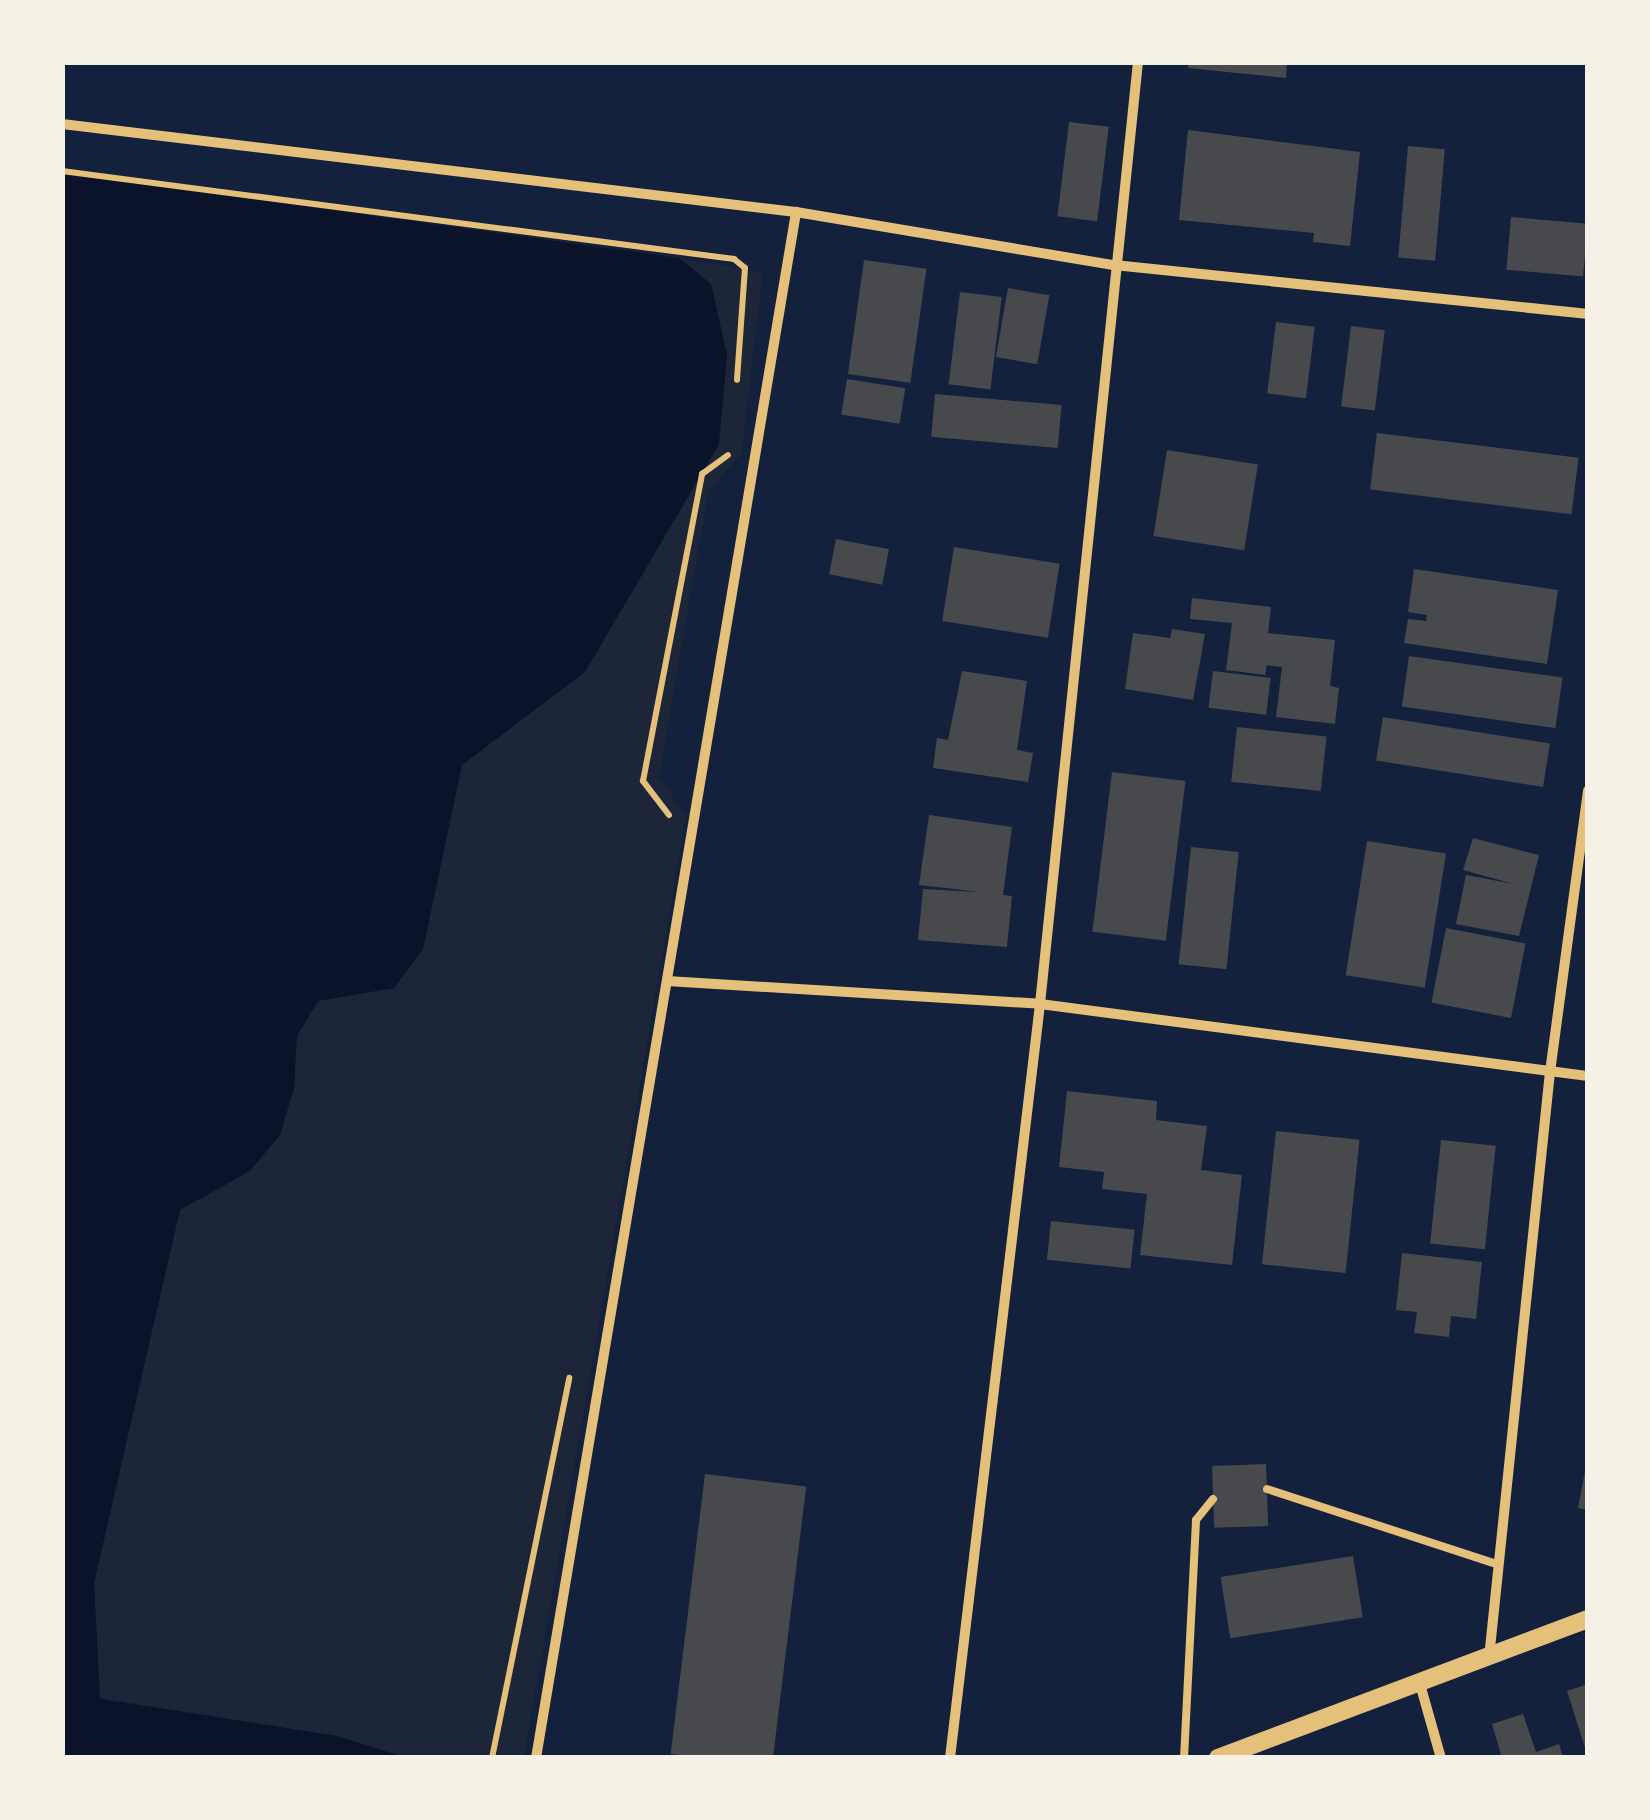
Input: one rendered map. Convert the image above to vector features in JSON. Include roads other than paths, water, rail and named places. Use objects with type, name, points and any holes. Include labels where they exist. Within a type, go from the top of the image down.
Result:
[{"type":"street","points":[[950,1758],[1040,1004],[1138,62]]},
{"type":"street","points":[[62,124],[796,212],[1114,264],[1588,314]]},
{"type":"street","points":[[536,1758],[796,212]]},
{"type":"street","points":[[1488,1658],[1496,1564],[1524,1360],[1550,1072],[1588,791]]},
{"type":"street","points":[[667,981],[1040,1004],[1588,1076]]},
{"type":"street","points":[[1218,1758],[1588,1619]]},
{"type":"street","points":[[1420,1684],[1441,1758]]},
{"type":"lane","points":[[1267,1488],[1496,1564]]},
{"type":"lane","points":[[1184,1758],[1196,1520],[1213,1499]]}]
